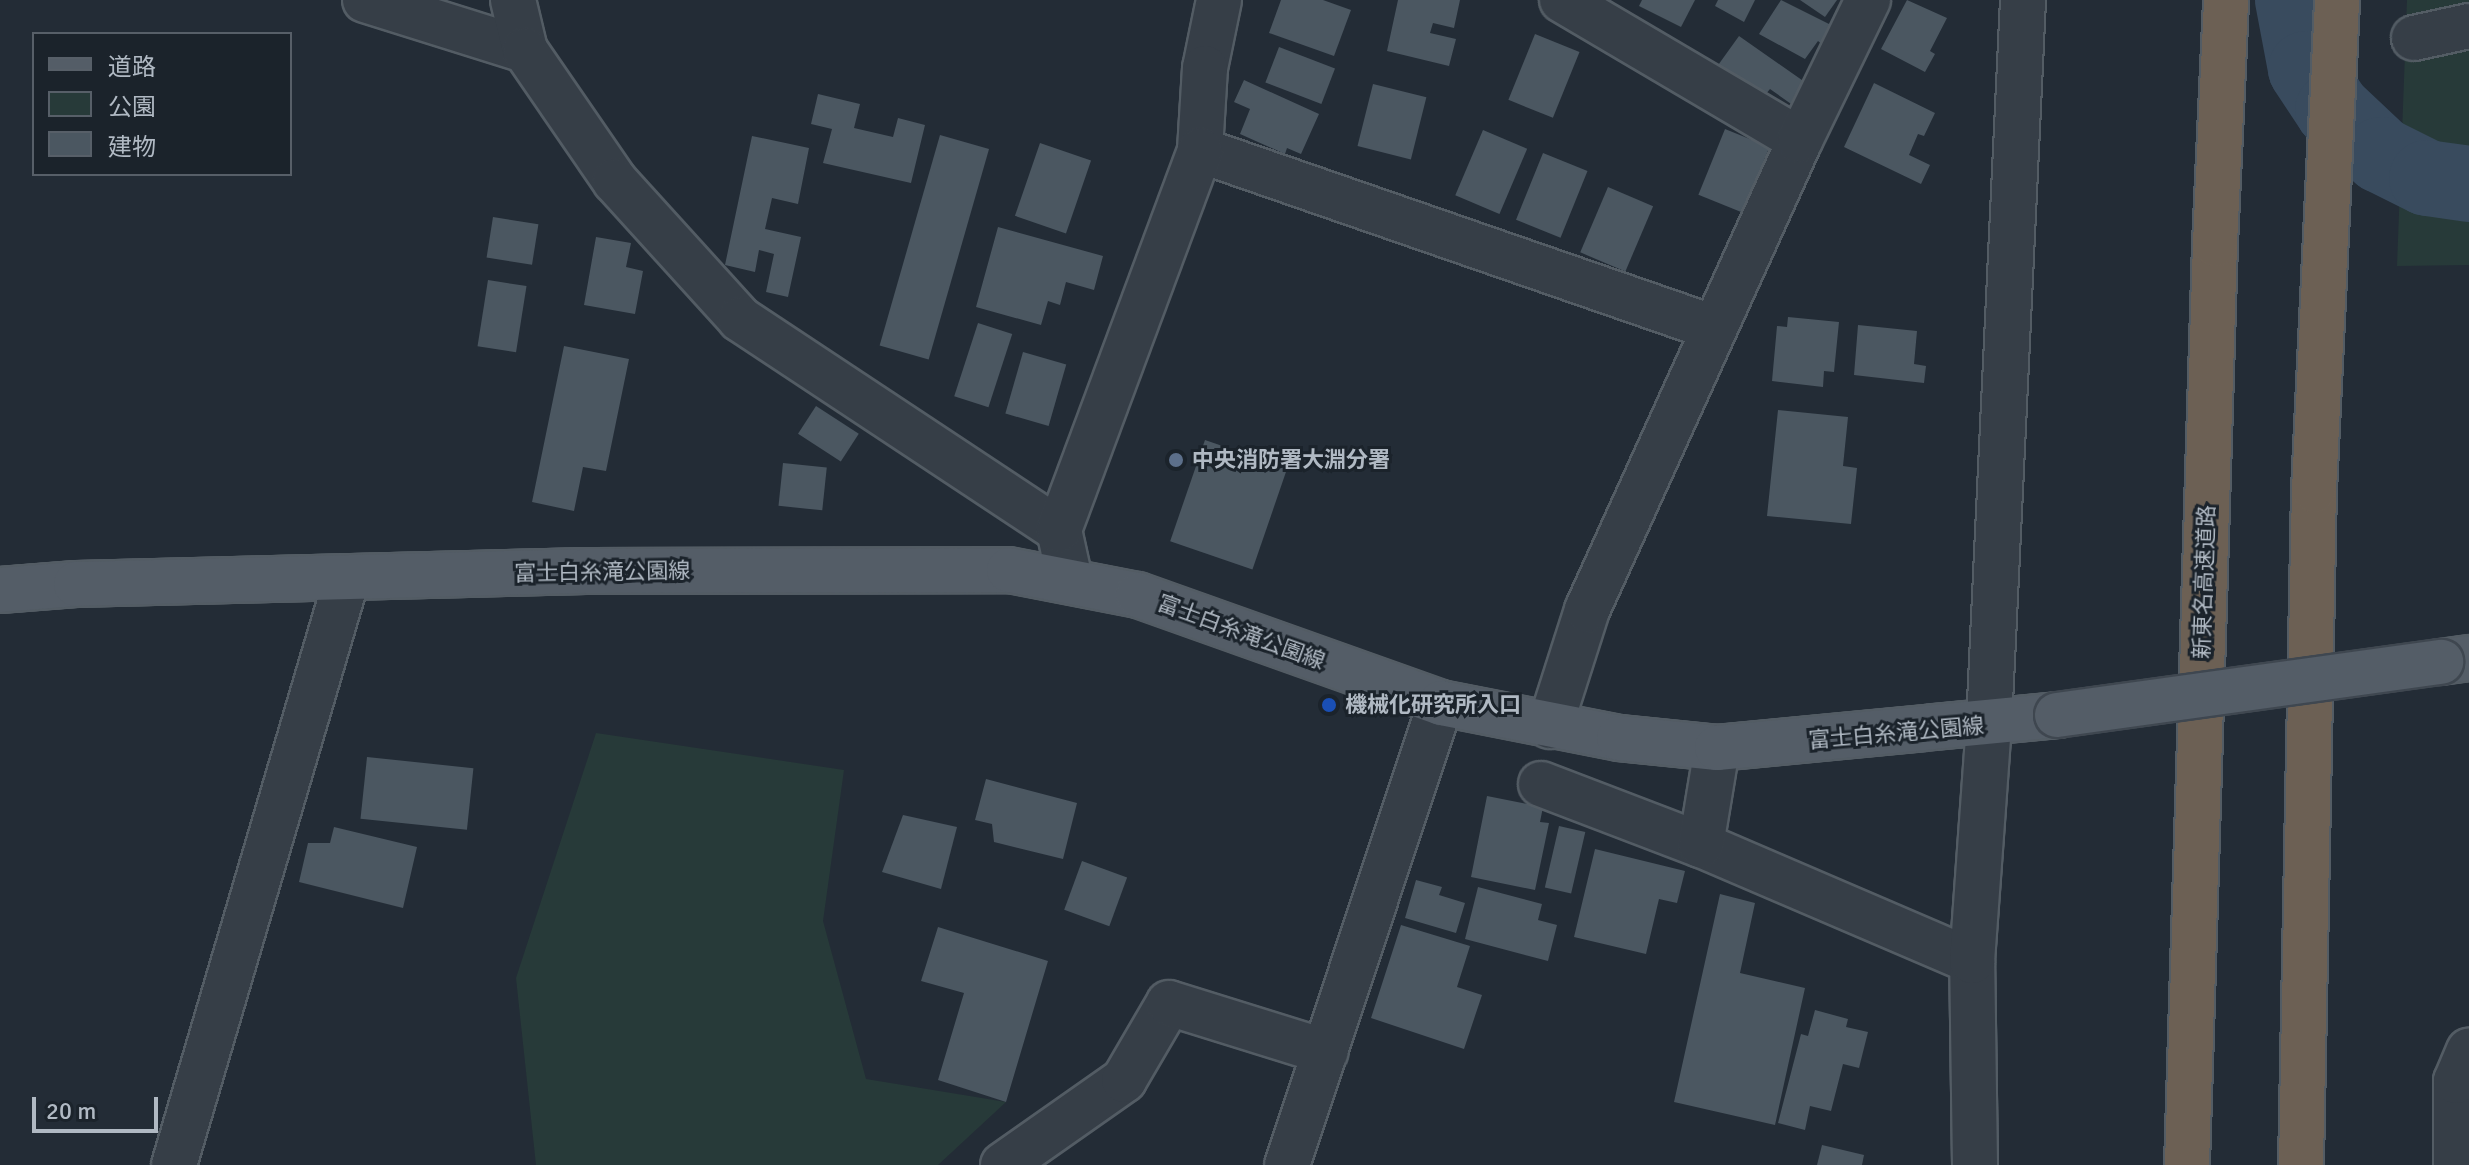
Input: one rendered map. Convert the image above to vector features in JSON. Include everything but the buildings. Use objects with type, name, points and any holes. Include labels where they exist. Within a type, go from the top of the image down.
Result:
[{"type":"highway","name":"新東名高速道路","points":[[2187,1165],[2215,244],[2226,0]]},
{"type":"highway","points":[[2301,1165],[2314,490],[2337,0]]},
{"type":"main road","name":"富士白糸滝公園線","points":[[0,590],[76,584],[799,568],[1009,570],[1138,595],[1441,703],[1619,738],[1717,748],[1989,724],[2455,660]]},
{"type":"street","points":[[365,0],[525,50]]},
{"type":"street","points":[[513,0],[525,50],[615,181],[740,319],[1059,530]]},
{"type":"street","points":[[1070,580],[1059,530],[1200,150],[1205,68],[1219,0]]},
{"type":"street","points":[[1562,0],[1800,140]]},
{"type":"street","points":[[1550,726],[1587,610],[1800,140],[1868,0]]},
{"type":"street","points":[[1975,1165],[1972,961],[1989,724],[2023,0]]},
{"type":"street","points":[[2414,38],[2469,26]]},
{"type":"street","points":[[1200,150],[1714,328]]},
{"type":"street","points":[[174,1165],[347,578]]},
{"type":"street","points":[[1287,1165],[1441,703]]},
{"type":"street","points":[[1701,845],[1717,748]]},
{"type":"street","points":[[1541,784],[1701,845],[1972,961]]},
{"type":"street","points":[[1003,1165],[1124,1080],[1169,1003],[1326,1052]]},
{"type":"street","points":[[2456,1165],[2456,1081],[2469,1051]]},
{"type":"green space","points":[[2407,0],[2469,0],[2469,265],[2397,266]]},
{"type":"green space","points":[[596,733],[844,770],[823,921],[866,1079],[1006,1102],[938,1165],[536,1165],[516,978]]},
{"type":"waterway","points":[[2293,0],[2306,69],[2333,110],[2381,155],[2427,178],[2469,184]]},
{"type":"place","name":"中央消防署大淵分署","points":[[1176,460]]},
{"type":"place","name":"機械化研究所入口","points":[[1329,705]]}]
